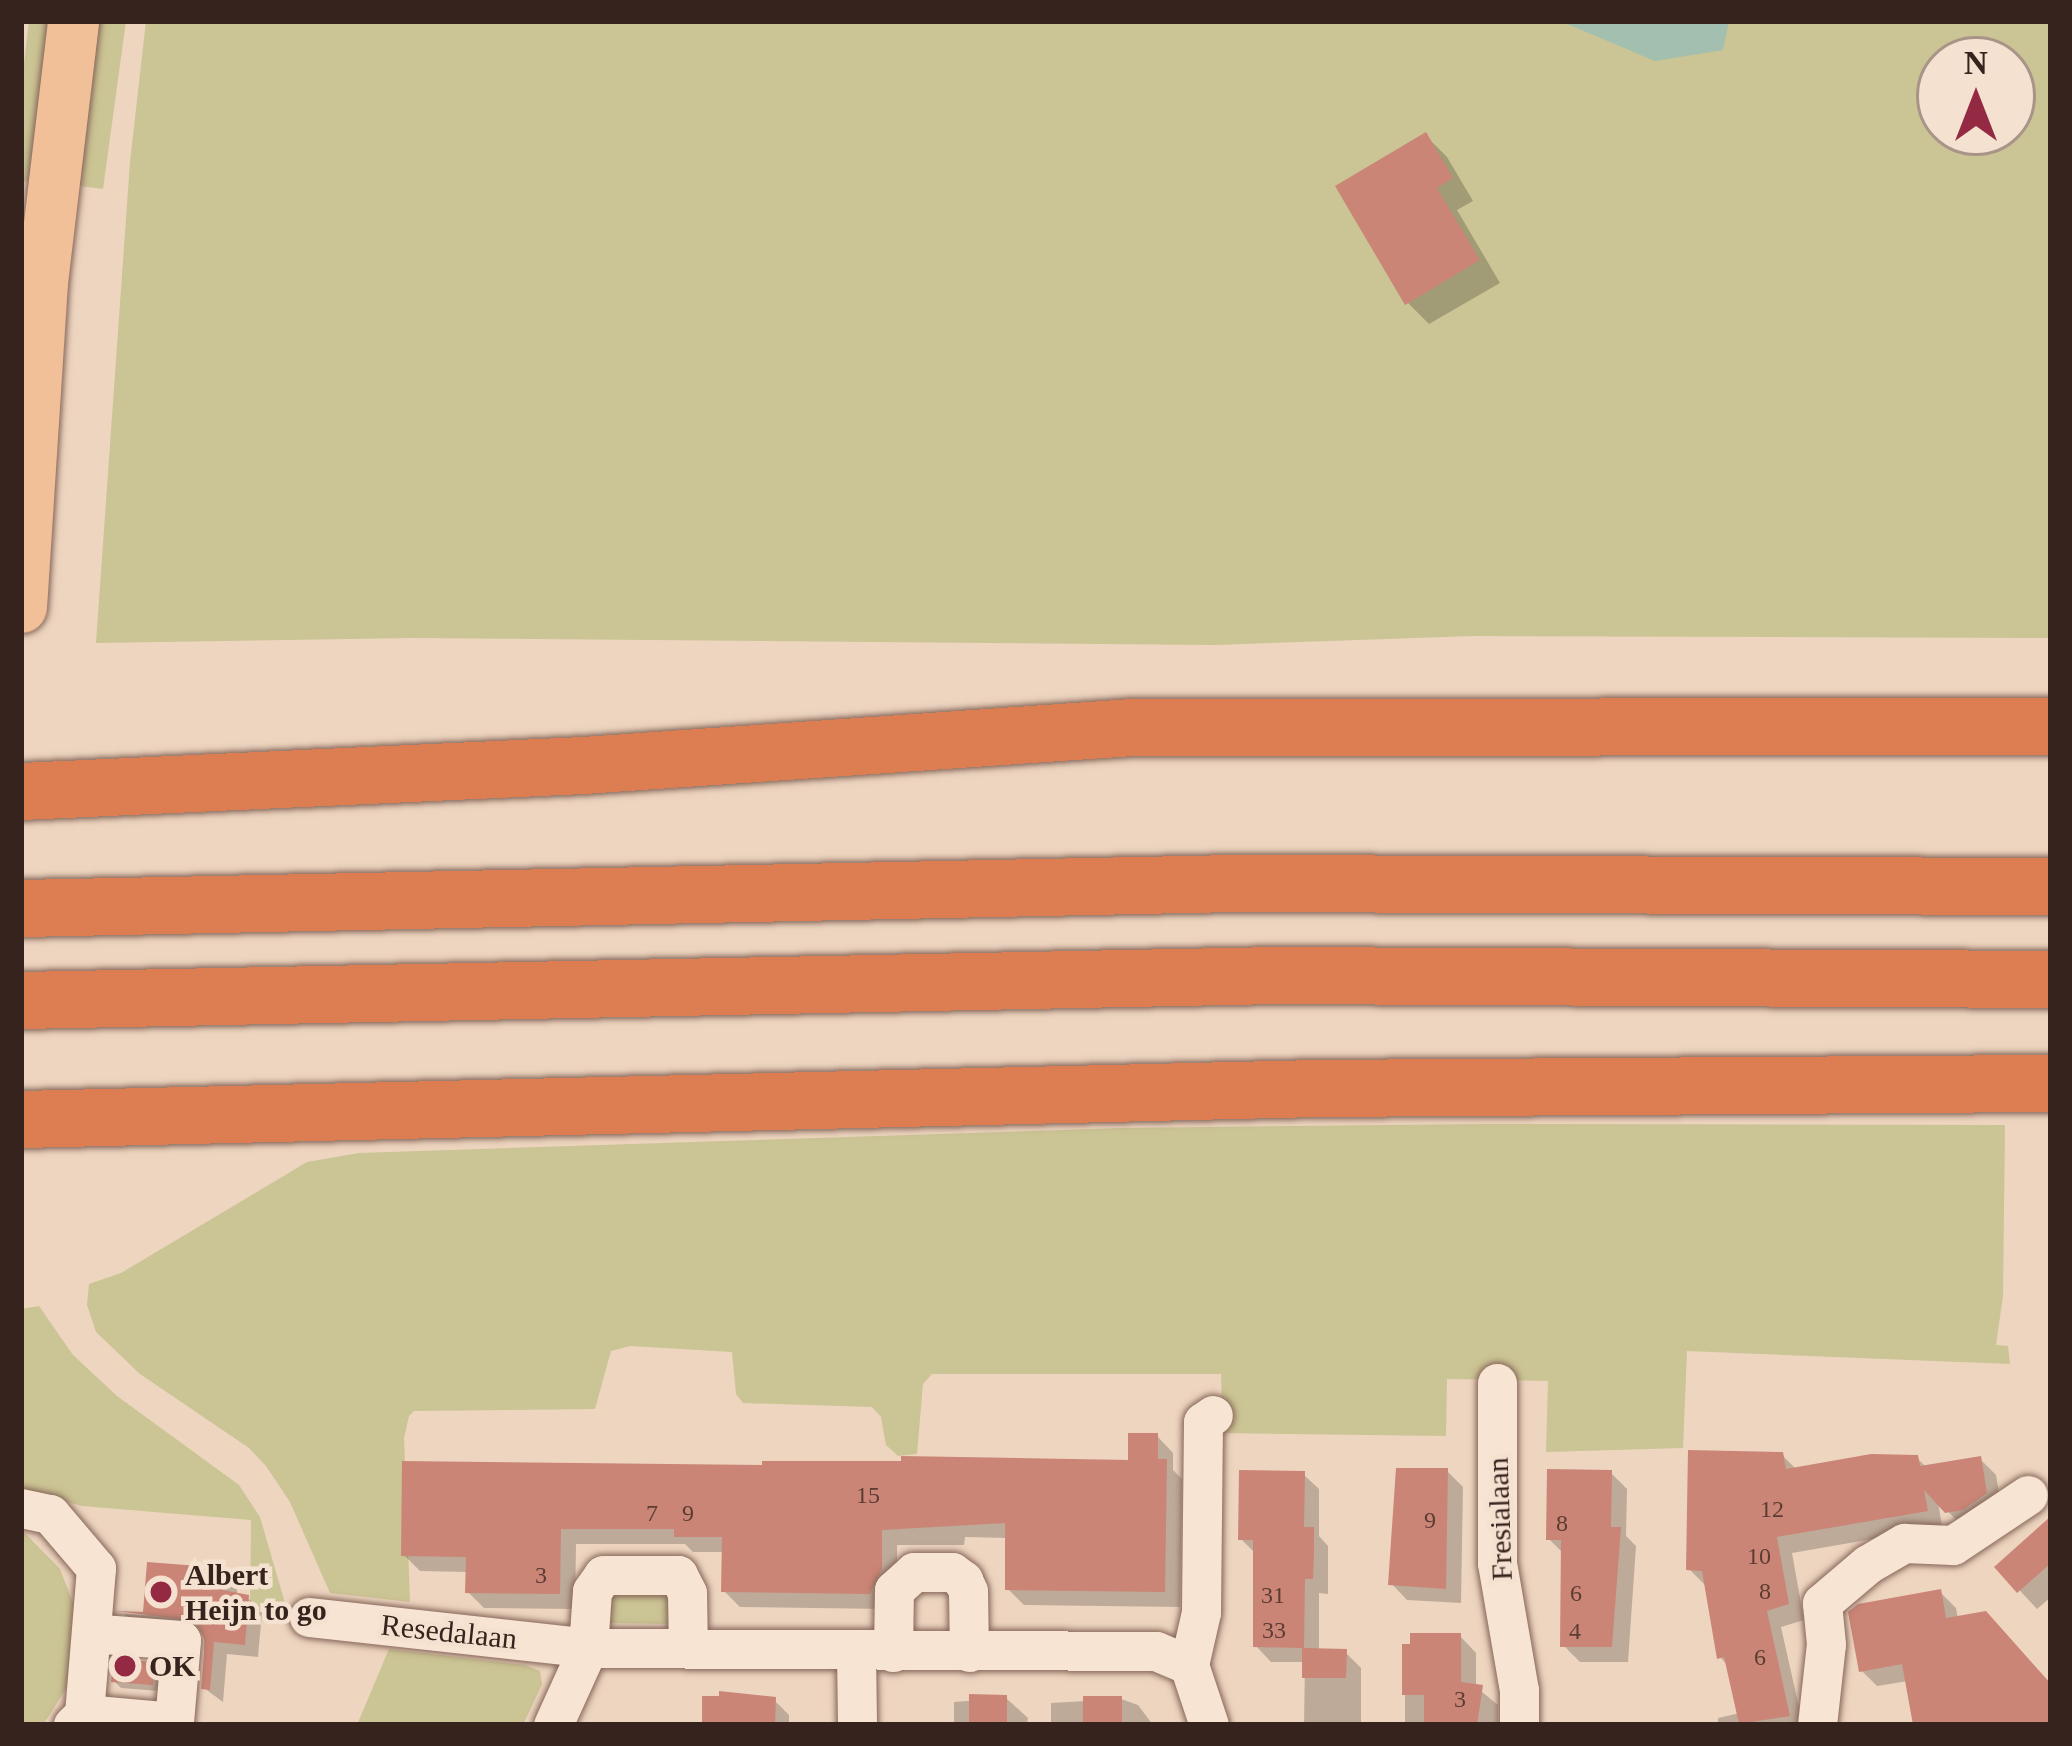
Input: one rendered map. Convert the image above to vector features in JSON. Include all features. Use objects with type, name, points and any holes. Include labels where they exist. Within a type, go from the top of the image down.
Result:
[{"type":"highway","points":[[21,791],[583,765],[1132,727],[2051,726]]},
{"type":"highway","points":[[21,908],[1238,883],[2051,886]]},
{"type":"highway","points":[[21,1000],[1274,975],[2051,979]]},
{"type":"highway","points":[[21,1119],[1314,1088],[2051,1083]]},
{"type":"main road","points":[[21,607],[28,280],[73,21]]},
{"type":"street","name":"Fresialaan","points":[[1498,1383],[1497,1563],[1519,1690],[1519,1725]]},
{"type":"street","points":[[1209,1725],[1189,1665],[1201,1612],[1203,1422],[1213,1415]]},
{"type":"street","points":[[1817,1725],[1822,1717],[1826,1644],[1822,1603],[1868,1564],[1904,1544],[1953,1545],[2028,1495]]},
{"type":"street","points":[[21,1508],[50,1514],[96,1568],[78,1720],[174,1722],[181,1640],[91,1633]]},
{"type":"street","points":[[857,1725],[894,1590],[914,1572],[952,1572],[963,1580],[968,1591],[969,1652]]},
{"type":"street","points":[[553,1725],[588,1648],[592,1591],[603,1575],[678,1575],[687,1593],[688,1648]]},
{"type":"street","name":"Resedalaan","points":[[309,1617],[588,1648],[1156,1651],[1189,1665]]},
{"type":"shaded area","points":[[29,21],[54,21],[33,182],[21,181],[21,89]]},
{"type":"shaded area","points":[[90,21],[126,21],[103,189],[72,185]]},
{"type":"shaded area","points":[[146,21],[2051,21],[2051,638],[1473,636],[1214,645],[412,638],[96,643],[130,162]]},
{"type":"shaded area","points":[[1560,21],[1729,21],[1723,50],[1655,61]]},
{"type":"shaded area","points":[[2005,1125],[2003,1296],[1996,1345],[2008,1346],[2010,1364],[1687,1351],[1683,1448],[1546,1452],[1548,1381],[1447,1379],[1446,1436],[1223,1433],[1221,1374],[932,1374],[923,1384],[917,1454],[898,1456],[886,1445],[881,1417],[872,1407],[743,1403],[736,1394],[732,1352],[630,1346],[611,1351],[595,1409],[414,1411],[409,1416],[404,1438],[410,1602],[330,1593],[290,1502],[266,1466],[249,1448],[140,1374],[96,1332],[87,1305],[89,1284],[121,1273],[307,1162],[359,1153],[1121,1128]]},
{"type":"shaded area","points":[[39,1306],[73,1355],[117,1396],[239,1485],[260,1517],[287,1610],[250,1610],[251,1520],[82,1506],[21,1489],[21,1309]]},
{"type":"shaded area","points":[[21,1529],[60,1569],[74,1605],[69,1684],[43,1725],[21,1725]]},
{"type":"shaded area","points":[[606,1594],[674,1594],[674,1624],[606,1623]]},
{"type":"shaded area","points":[[389,1649],[525,1665],[540,1671],[542,1684],[523,1725],[357,1725]]},
{"type":"building","points":[[1426,132],[1453,178],[1437,188],[1480,260],[1405,305],[1335,186]]},
{"type":"building","points":[[1128,1433],[1158,1433],[1158,1459],[1167,1459],[1165,1592],[1005,1590],[1005,1523],[882,1530],[882,1569],[870,1594],[721,1592],[722,1537],[674,1537],[674,1529],[561,1529],[560,1594],[465,1593],[466,1557],[401,1556],[402,1461],[762,1465],[762,1461],[901,1461],[901,1456],[1128,1460]]},
{"type":"building","points":[[1688,1450],[1783,1452],[1786,1469],[1871,1454],[1918,1455],[1920,1466],[1981,1456],[1987,1493],[1963,1510],[1945,1513],[1924,1490],[1928,1511],[1777,1537],[1789,1604],[1767,1611],[1790,1716],[1739,1724],[1724,1657],[1717,1659],[1702,1571],[1686,1570]]},
{"type":"building","points":[[1396,1468],[1448,1468],[1446,1589],[1388,1585]]},
{"type":"building","points":[[1547,1469],[1612,1470],[1611,1527],[1621,1527],[1612,1647],[1560,1647],[1561,1540],[1546,1540]]},
{"type":"building","points":[[1239,1470],[1305,1471],[1304,1527],[1314,1527],[1314,1553],[1313,1579],[1305,1579],[1304,1648],[1347,1649],[1346,1678],[1302,1678],[1302,1648],[1253,1647],[1253,1540],[1238,1540]]},
{"type":"building","points":[[2051,1516],[2051,1563],[2017,1593],[1994,1567]]},
{"type":"building","points":[[147,1562],[225,1568],[223,1590],[249,1595],[245,1645],[214,1642],[210,1690],[201,1689],[205,1641],[196,1621],[117,1611],[143,1612]]},
{"type":"building","points":[[1941,1589],[1946,1618],[1986,1611],[2051,1684],[2051,1725],[1913,1725],[1902,1664],[1859,1672],[1848,1612],[1858,1604]]},
{"type":"building","points":[[1410,1633],[1461,1633],[1461,1682],[1483,1685],[1477,1725],[1424,1725],[1424,1695],[1402,1695],[1402,1644],[1410,1644]]},
{"type":"building","points":[[113,1659],[155,1662],[153,1685],[111,1682]]},
{"type":"building","points":[[719,1691],[776,1697],[775,1725],[702,1725],[702,1696],[719,1696]]},
{"type":"building","points":[[969,1694],[1007,1695],[1007,1725],[969,1725]]},
{"type":"building","points":[[1083,1696],[1122,1696],[1122,1725],[1083,1725]]},
{"type":"place","name":"Albert Heijn to go","points":[[161,1592]]},
{"type":"place","name":"OK","points":[[125,1666]]}]
